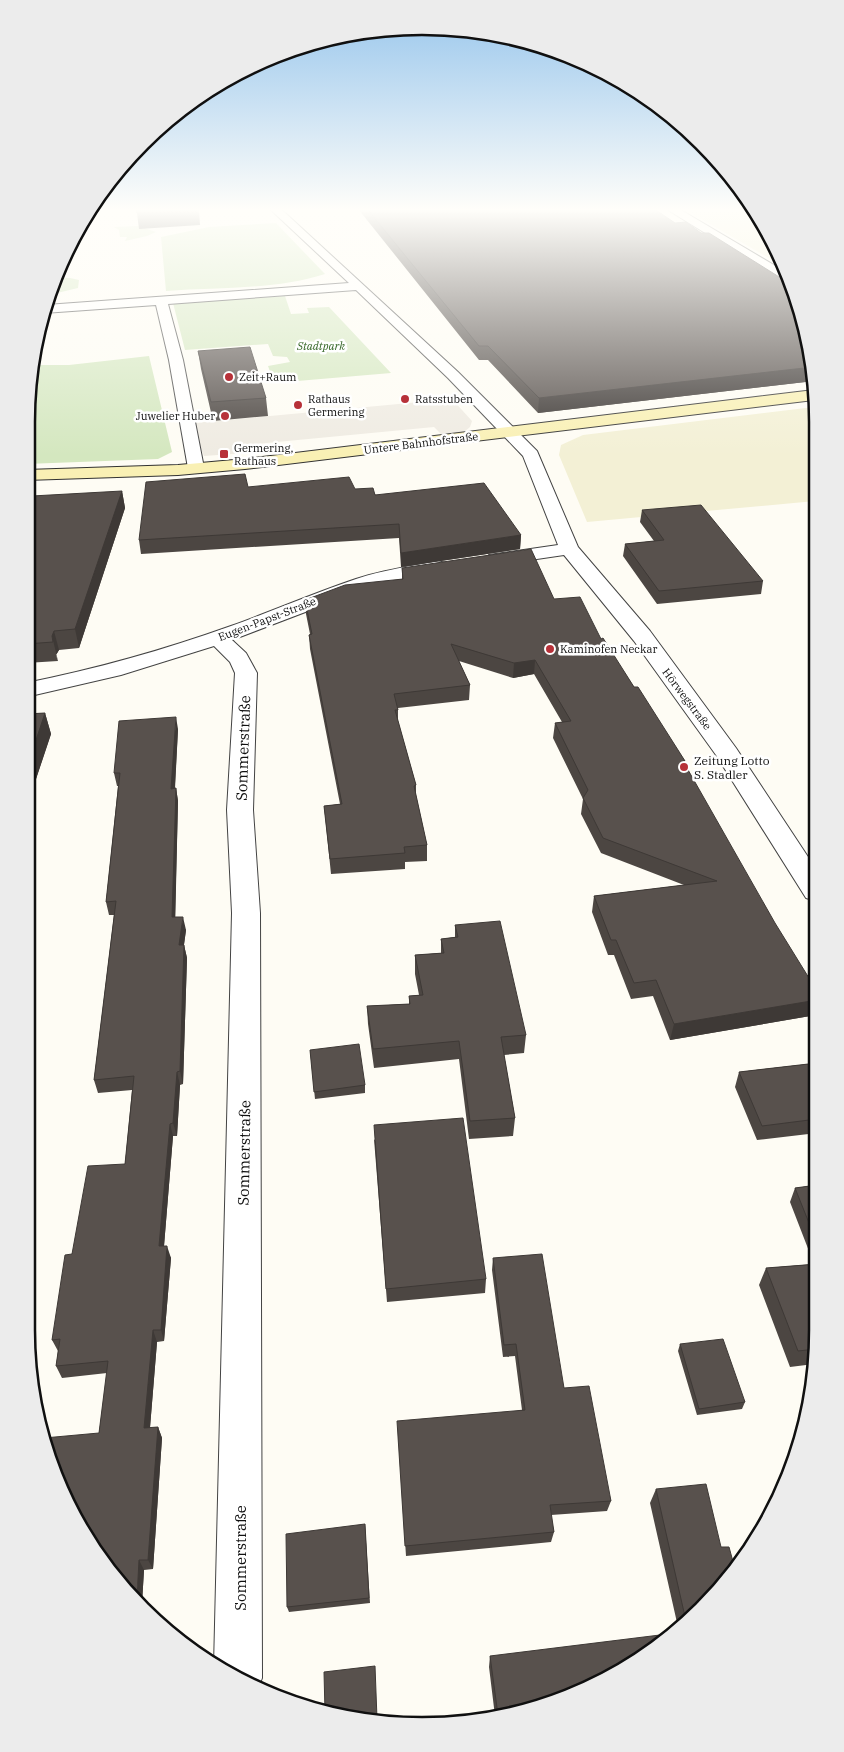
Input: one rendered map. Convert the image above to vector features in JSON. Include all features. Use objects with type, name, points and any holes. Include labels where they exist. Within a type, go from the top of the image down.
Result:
[{"type":"street","points":[[53,308],[282,292]]},
{"type":"street","name":"Hörwegstraße","points":[[364,292],[511,432],[531,455],[569,549],[642,636],[727,753],[809,880]]},
{"type":"street","points":[[161,301],[176,360],[196,468]]},
{"type":"street","name":"Untere Bahnhofstraße","points":[[35,476],[196,468],[308,458],[808,397]]},
{"type":"street","points":[[481,561],[569,549]]},
{"type":"street","name":"Eugen-Papst-Straße","points":[[35,688],[89,677],[146,662],[217,638],[364,583],[389,576],[452,565]]},
{"type":"street","name":"Sommerstraße","points":[[217,638],[233,651],[243,664],[246,673],[240,810],[246,913],[238,1670]]},
{"type":"shaded area","points":[[452,399],[472,421],[470,427],[464,432],[442,435],[434,427],[256,444],[258,452],[204,456],[196,438],[194,423]]},
{"type":"shaded area","points":[[808,408],[809,502],[587,522],[559,455],[561,445],[583,435]]},
{"type":"green space","name":"Stadtpark","points":[[285,296],[291,314],[309,313],[307,308],[329,307],[391,373],[274,383],[268,366],[290,362],[287,357],[273,356],[268,344],[185,350],[173,303]]},
{"type":"green space","points":[[149,356],[172,452],[158,459],[35,464],[36,397],[39,365],[69,365]]},
{"type":"building","points":[[435,292],[786,292],[796,322],[805,368],[539,398],[488,346],[479,346]]},
{"type":"building","points":[[250,347],[266,398],[211,402],[198,351]]},
{"type":"building","points":[[245,474],[248,487],[349,477],[355,489],[373,488],[375,495],[484,483],[521,535],[401,553],[399,524],[139,540],[146,482]]},
{"type":"building","points":[[122,491],[75,629],[54,631],[52,636],[53,642],[35,643],[35,496]]},
{"type":"building","points":[[701,505],[763,581],[659,591],[625,544],[664,540],[642,510]]},
{"type":"building","points":[[531,549],[554,599],[580,597],[601,639],[603,638],[634,687],[638,687],[685,761],[683,761],[775,923],[809,978],[809,1001],[674,1024],[656,980],[634,983],[616,940],[611,940],[594,896],[717,881],[603,838],[583,798],[588,790],[555,723],[571,721],[535,660],[514,663],[451,644],[470,685],[394,694],[398,710],[395,710],[416,785],[414,786],[427,845],[404,847],[405,853],[330,859],[324,806],[342,804],[309,635],[312,634],[305,600],[345,585],[403,579],[402,568]]},
{"type":"building","points":[[45,713],[35,743],[35,714]]},
{"type":"building","points":[[176,717],[171,789],[176,788],[172,917],[183,917],[179,945],[184,945],[180,1071],[177,1072],[173,1123],[170,1124],[159,1246],[167,1246],[161,1330],[153,1330],[144,1428],[158,1427],[148,1560],[139,1560],[137,1592],[115,1566],[87,1524],[64,1478],[50,1437],[99,1433],[108,1361],[56,1366],[60,1339],[52,1340],[65,1255],[72,1254],[88,1166],[125,1164],[134,1076],[94,1080],[116,901],[106,902],[120,773],[114,773],[119,721]]},
{"type":"building","points":[[500,921],[526,1035],[501,1037],[515,1118],[470,1121],[459,1041],[373,1049],[367,1006],[410,1004],[409,996],[423,995],[415,955],[444,953],[441,939],[458,937],[455,925]]},
{"type":"building","points":[[359,1044],[365,1085],[314,1092],[310,1050]]},
{"type":"building","points":[[809,1064],[809,1120],[762,1126],[739,1072]]},
{"type":"building","points":[[463,1118],[486,1279],[386,1289],[374,1125]]},
{"type":"building","points":[[809,1186],[809,1223],[795,1188]]},
{"type":"building","points":[[542,1254],[564,1388],[589,1386],[611,1501],[550,1505],[554,1532],[405,1546],[397,1421],[525,1410],[516,1344],[504,1345],[493,1258]]},
{"type":"building","points":[[809,1265],[808,1350],[798,1351],[766,1268]]},
{"type":"building","points":[[723,1339],[745,1402],[699,1409],[680,1344]]},
{"type":"building","points":[[706,1484],[721,1547],[729,1547],[733,1561],[696,1604],[684,1614],[656,1489]]},
{"type":"building","points":[[365,1524],[369,1598],[287,1607],[286,1534]]},
{"type":"building","points":[[660,1635],[616,1665],[570,1688],[497,1710],[490,1656]]},
{"type":"building","points":[[375,1666],[377,1714],[325,1705],[324,1672]]},
{"type":"place","name":"Zeit+Raum","points":[[229,377]]},
{"type":"place","name":"Ratsstuben","points":[[405,399]]},
{"type":"place","name":"Rathaus Germering","points":[[298,405]]},
{"type":"place","name":"Juwelier Huber","points":[[225,416]]},
{"type":"place","name":"Germering, Rathaus","points":[[224,454]]},
{"type":"place","name":"Kaminofen Neckar","points":[[550,649]]},
{"type":"place","name":"Zeitung Lotto S. Stadler","points":[[684,767]]}]
